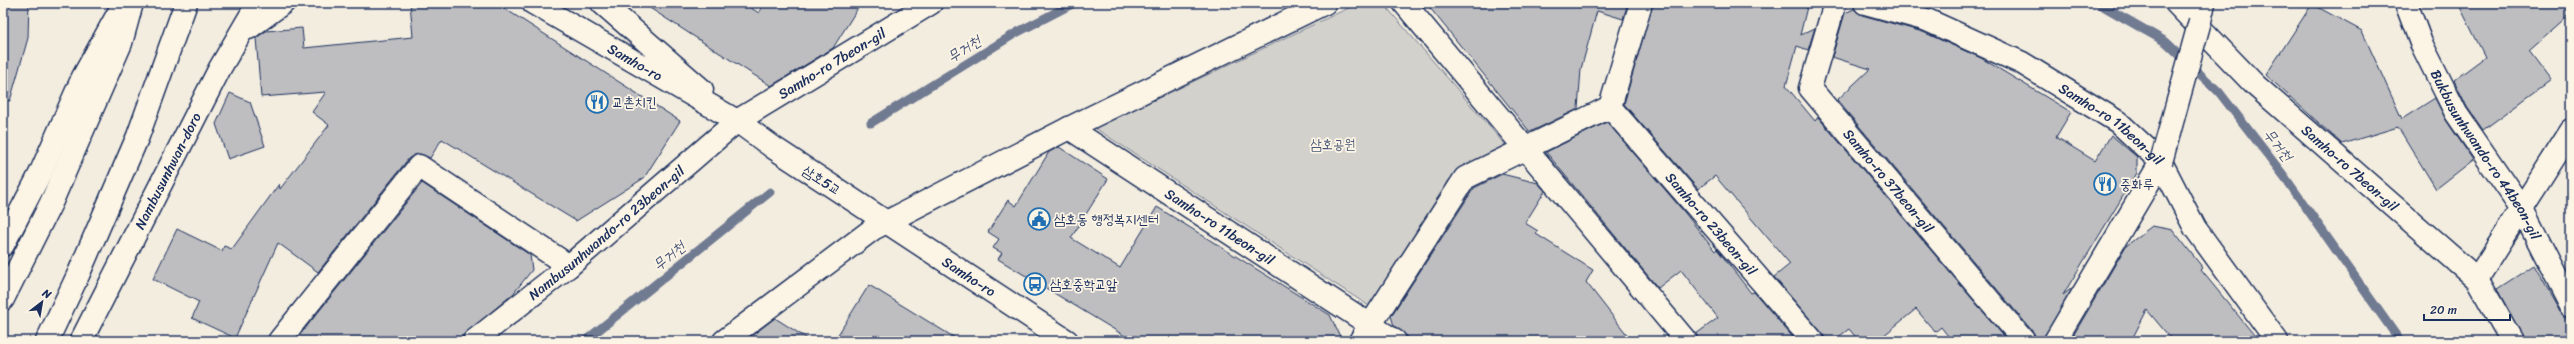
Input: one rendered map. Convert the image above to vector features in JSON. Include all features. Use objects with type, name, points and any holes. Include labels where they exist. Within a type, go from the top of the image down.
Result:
[{"type":"main road","points":[[3,245],[40,174],[83,77],[124,3]]},
{"type":"main road","points":[[3,299],[51,203],[121,43],[132,3]]},
{"type":"main road","points":[[47,341],[79,273],[138,136],[186,3]]},
{"type":"main road","name":"Nambusunhwan-doro","points":[[81,341],[233,45],[258,3]]},
{"type":"main road","points":[[233,45],[256,21],[283,3]]},
{"type":"main road","name":"Samho-ro","points":[[533,3],[737,121]]},
{"type":"main road","name":"Samho-ro","points":[[602,3],[737,121],[774,148]]},
{"type":"main road","points":[[724,341],[873,229],[880,217],[1069,128],[1325,3]]},
{"type":"main road","points":[[1404,3],[1686,341]]},
{"type":"main road","points":[[1395,341],[1365,333],[1466,178],[1610,107],[1641,3]]},
{"type":"main road","name":"Samho-ro 37beon-gil","points":[[1835,3],[1810,88],[2024,341]]},
{"type":"main road","name":"Samho-ro 11beon-gil","points":[[1865,3],[1927,20],[2022,63],[2118,122],[2161,162],[2195,228],[2277,341]]},
{"type":"main road","name":"Samho-ro 7beon-gil","points":[[2176,3],[2255,84],[2477,279],[2512,341]]},
{"type":"main road","name":"Bukbusunhwando-ro 44beon-gil","points":[[2406,3],[2421,43],[2456,113],[2522,209],[2571,305]]},
{"type":"main road","name":"Samho-ro 7beon-gil","points":[[737,121],[927,4]]},
{"type":"main road","points":[[2055,341],[2161,162],[2202,12]]},
{"type":"main road","name":"Samho-ro 23beon-gil","points":[[1610,107],[1813,341]]},
{"type":"main road","name":"Nambusunhwando-ro 23beon-gil","points":[[474,341],[569,266],[737,121]]},
{"type":"main road","name":"Samho-ro 11beon-gil","points":[[1069,128],[1365,333]]},
{"type":"main road","points":[[2477,279],[2571,131]]},
{"type":"main road","name":"삼호5교","points":[[774,148],[880,217]]},
{"type":"main road","points":[[279,341],[418,166],[569,266]]},
{"type":"main road","name":"Samho-ro","points":[[880,217],[1067,341]]},
{"type":"green space","name":"삼호공원","points":[[1359,3],[1383,3],[1506,146],[1449,180],[1369,306],[1095,128]]},
{"type":"building","points":[[3,3],[29,3],[28,38],[10,101],[3,100]]},
{"type":"building","points":[[410,3],[496,3],[680,121],[644,178],[576,221],[442,139],[430,158],[420,154],[409,158],[318,272],[278,243],[235,338],[192,318],[199,302],[153,279],[177,229],[222,251],[224,246],[232,249],[279,184],[280,189],[329,125],[312,112],[326,92],[261,97],[256,38],[266,31],[302,28],[304,48],[413,37]]},
{"type":"building","points":[[642,3],[743,3],[759,13],[765,3],[861,3],[833,48],[771,86]]},
{"type":"building","points":[[1426,3],[1628,3],[1623,19],[1597,11],[1581,69],[1578,109],[1530,132]]},
{"type":"building","points":[[1653,3],[1808,3],[1800,35],[1815,28],[1808,50],[1797,46],[1786,86],[1815,121],[1818,117],[2008,341],[1952,341],[1941,327],[1935,332],[1916,309],[1877,341],[1859,341],[1849,329],[1833,341],[1825,341],[1822,333],[1774,277],[1790,264],[1715,176],[1698,189],[1624,104]]},
{"type":"building","points":[[2458,3],[2571,3],[2571,14],[2529,51],[2551,80],[2483,130],[2467,107],[2454,80],[2485,57]]},
{"type":"building","points":[[2312,4],[2362,31],[2402,119],[2435,98],[2446,120],[2473,160],[2436,189],[2398,127],[2342,144],[2266,75]]},
{"type":"building","points":[[1854,9],[1862,15],[1923,32],[1981,58],[2071,112],[2056,137],[2095,161],[2111,135],[2137,157],[2137,173],[2063,295],[2073,287],[2043,341],[2036,341],[2034,333],[1837,100],[1870,69],[1832,57],[1845,13]]},
{"type":"building","points":[[230,93],[250,102],[265,146],[228,159],[216,124]]},
{"type":"building","points":[[1607,122],[1685,213],[1715,251],[1717,249],[1751,293],[1754,292],[1796,341],[1698,341],[1696,334],[1718,318],[1681,270],[1658,288],[1546,152]]},
{"type":"building","points":[[1059,147],[1108,179],[1071,238],[1120,268],[1157,207],[1330,315],[1342,341],[1133,341],[998,259],[1002,253],[993,248],[999,239],[988,232],[1008,200],[1016,206],[1049,152]]},
{"type":"building","points":[[1502,174],[1538,183],[1545,191],[1525,223],[1538,231],[1536,234],[1593,270],[1586,282],[1632,341],[1413,341],[1394,326],[1391,316],[1474,188]]},
{"type":"building","points":[[422,183],[530,255],[532,270],[513,294],[456,341],[295,341]]},
{"type":"building","points":[[2152,226],[2173,230],[2203,268],[2201,270],[2259,341],[2173,341],[2147,310],[2131,341],[2070,341],[2126,246]]},
{"type":"building","points":[[2534,265],[2560,311],[2571,323],[2571,341],[2525,341],[2497,289]]},
{"type":"building","points":[[869,285],[960,341],[834,341]]},
{"type":"building","points":[[775,318],[811,341],[745,341]]},
{"type":"waterway","name":"무거천","points":[[871,123],[1016,33],[1074,3]]},
{"type":"waterway","name":"무거천","points":[[2098,3],[2166,42],[2219,92],[2284,176],[2400,341]]},
{"type":"waterway","name":"무거천","points":[[585,341],[770,192]]},
{"type":"place","name":"교촌치킨","points":[[597,102]]},
{"type":"place","name":"중화루","points":[[2105,184]]},
{"type":"place","name":"삼호동 행정복지센터","points":[[1039,219]]},
{"type":"place","name":"삼호중학교앞","points":[[1035,284]]}]
